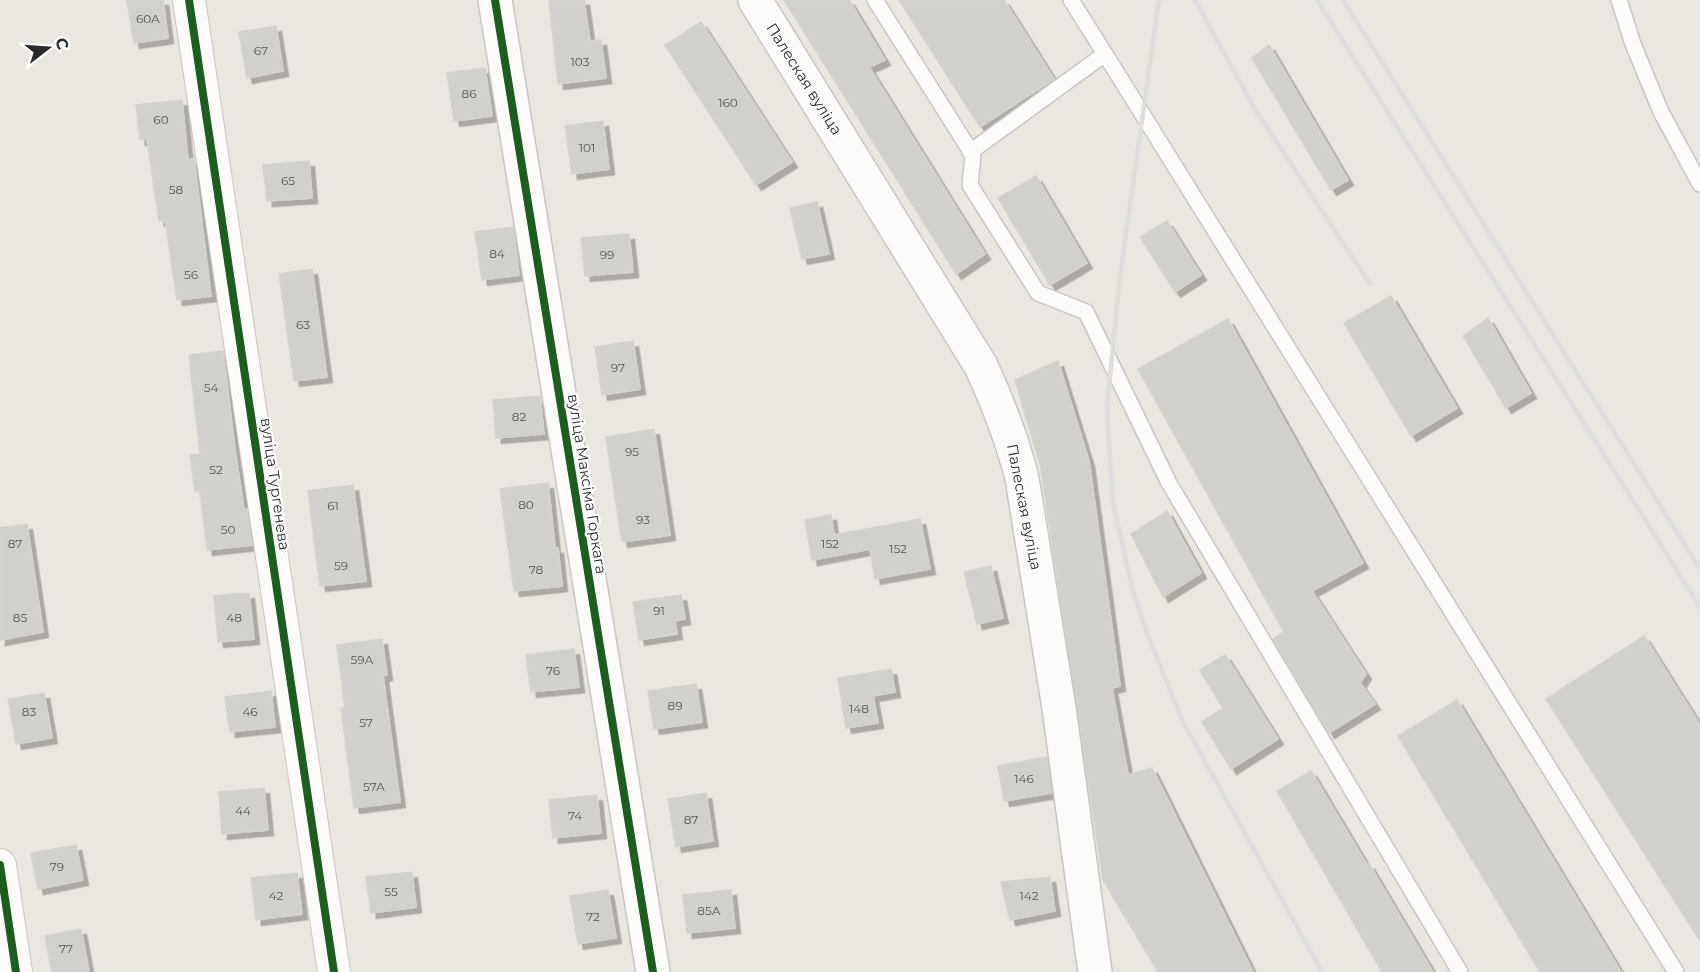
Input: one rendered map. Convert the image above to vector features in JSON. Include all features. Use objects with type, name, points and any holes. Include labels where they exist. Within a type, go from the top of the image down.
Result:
[{"type":"main road","name":"вуліца Максіма Горкага","points":[[495,0],[653,972]]},
{"type":"main road","name":"Палеская вуліца","points":[[755,0],[981,366],[1000,406],[1014,446],[1022,478],[1059,708],[1095,972]]},
{"type":"street","name":"вуліца Тургенева","points":[[189,0],[334,972]]},
{"type":"street","points":[[0,865],[16,972]]},
{"type":"lane","points":[[875,0],[973,155],[969,185],[1038,293],[1086,312],[1169,483],[1460,972]]},
{"type":"lane","points":[[1071,0],[1676,972]]},
{"type":"lane","points":[[1619,0],[1633,44],[1661,112],[1700,184]]},
{"type":"lane","points":[[970,152],[1105,54]]},
{"type":"building","points":[[127,0],[163,0],[168,38],[134,43]]},
{"type":"building","points":[[549,0],[584,0],[590,41],[601,40],[606,78],[558,84]]},
{"type":"building","points":[[784,0],[849,0],[885,60],[869,67],[985,254],[956,274]]},
{"type":"building","points":[[899,0],[1004,0],[1054,79],[980,127]]},
{"type":"building","points":[[701,22],[792,162],[756,185],[665,45]]},
{"type":"building","points":[[276,26],[283,71],[247,78],[239,32]]},
{"type":"building","points":[[1269,45],[1348,180],[1331,190],[1252,58]]},
{"type":"building","points":[[485,68],[492,116],[454,121],[447,73]]},
{"type":"building","points":[[182,100],[188,160],[194,159],[211,296],[177,300],[165,220],[159,221],[147,139],[140,140],[136,105]]},
{"type":"building","points":[[603,121],[609,169],[572,174],[565,126]]},
{"type":"building","points":[[309,161],[312,198],[267,201],[263,165]]},
{"type":"building","points":[[1036,176],[1087,263],[1050,285],[998,198]]},
{"type":"building","points":[[817,202],[829,254],[802,259],[790,208]]},
{"type":"building","points":[[1167,221],[1201,275],[1175,292],[1140,237]]},
{"type":"building","points":[[513,227],[519,275],[482,280],[475,232]]},
{"type":"building","points":[[629,234],[633,272],[585,276],[581,238]]},
{"type":"building","points":[[312,269],[327,377],[294,381],[279,274]]},
{"type":"building","points":[[1391,296],[1457,408],[1411,436],[1344,323]]},
{"type":"building","points":[[1488,318],[1531,393],[1506,408],[1463,336]]},
{"type":"building","points":[[1228,319],[1363,563],[1312,591],[1366,674],[1360,683],[1375,704],[1329,733],[1273,639],[1284,632],[1138,369]]},
{"type":"building","points":[[633,341],[640,389],[602,395],[595,347]]},
{"type":"building","points":[[223,351],[235,450],[252,545],[207,550],[200,490],[195,491],[190,455],[200,454],[189,355]]},
{"type":"building","points":[[1058,361],[1089,461],[1120,686],[1112,688],[1128,775],[1152,768],[1253,972],[1158,972],[1103,880],[1040,464],[1015,380]]},
{"type":"building","points":[[540,396],[544,434],[496,438],[493,400]]},
{"type":"building","points":[[654,429],[670,535],[622,542],[606,437]]},
{"type":"building","points":[[548,483],[555,548],[558,548],[562,586],[514,591],[500,489]]},
{"type":"building","points":[[353,485],[366,581],[320,586],[308,491]]},
{"type":"building","points":[[1167,511],[1201,573],[1163,597],[1131,534]]},
{"type":"building","points":[[831,515],[834,535],[920,519],[930,569],[875,579],[870,549],[812,560],[805,520]]},
{"type":"building","points":[[27,524],[43,632],[0,640],[0,528]]},
{"type":"building","points":[[991,566],[1003,618],[977,624],[964,572]]},
{"type":"building","points":[[249,593],[254,639],[218,642],[214,596]]},
{"type":"building","points":[[681,595],[685,619],[675,621],[677,634],[639,640],[633,602]]},
{"type":"building","points":[[1644,636],[1700,725],[1700,941],[1546,699]]},
{"type":"building","points":[[382,639],[387,675],[383,676],[400,802],[354,808],[341,708],[345,708],[337,645]]},
{"type":"building","points":[[574,649],[579,687],[531,692],[526,655]]},
{"type":"building","points":[[1225,655],[1278,739],[1231,769],[1202,722],[1223,708],[1200,670]]},
{"type":"building","points":[[891,669],[895,692],[873,696],[878,723],[846,728],[838,678]]},
{"type":"building","points":[[696,684],[702,722],[654,729],[648,691]]},
{"type":"building","points":[[271,691],[275,727],[230,732],[225,697]]},
{"type":"building","points":[[44,693],[52,738],[16,744],[8,699]]},
{"type":"building","points":[[1457,700],[1621,972],[1540,972],[1398,736]]},
{"type":"building","points":[[1047,757],[1052,793],[1004,801],[998,766]]},
{"type":"building","points":[[1311,771],[1433,972],[1382,972],[1277,791]]},
{"type":"building","points":[[264,788],[268,830],[222,834],[219,792]]},
{"type":"building","points":[[706,793],[713,841],[676,847],[668,799]]},
{"type":"building","points":[[597,795],[601,833],[553,838],[549,800]]},
{"type":"building","points":[[76,845],[83,880],[38,889],[31,853]]},
{"type":"building","points":[[412,872],[416,907],[371,913],[366,877]]},
{"type":"building","points":[[297,873],[302,914],[256,920],[251,878]]},
{"type":"building","points":[[1050,877],[1055,911],[1010,920],[1001,882]]},
{"type":"building","points":[[608,890],[616,938],[578,944],[570,896]]},
{"type":"building","points":[[731,890],[735,928],[687,933],[683,895]]},
{"type":"building","points":[[81,929],[89,972],[52,972],[45,936]]},
{"type":"railway","points":[[1159,0],[1120,276],[1107,407],[1113,504],[1133,591],[1146,631],[1183,722],[1322,972]]},
{"type":"railway","points":[[1195,0],[1253,106],[1370,284]]},
{"type":"railway","points":[[1317,0],[1700,607]]},
{"type":"railway","points":[[1343,0],[1700,569]]},
{"type":"cycle path","points":[[189,0],[334,972]]},
{"type":"cycle path","points":[[495,0],[653,972]]},
{"type":"cycle path","points":[[0,865],[16,972]]}]
